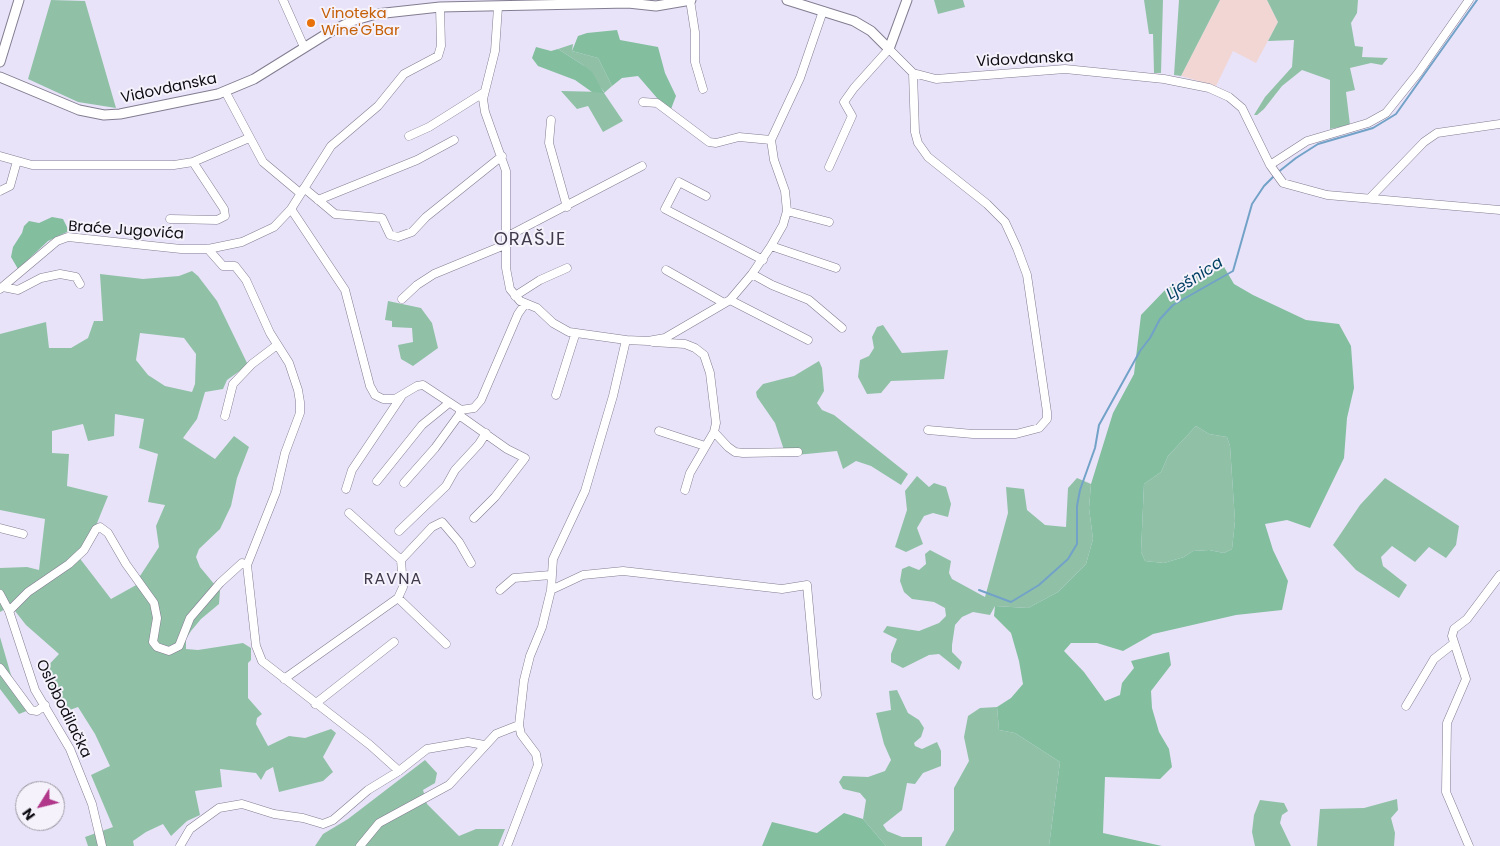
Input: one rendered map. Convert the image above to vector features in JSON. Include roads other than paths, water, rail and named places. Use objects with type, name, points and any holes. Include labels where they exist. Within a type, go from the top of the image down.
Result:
[{"type":"street","points":[[0,62],[19,0]]},
{"type":"street","points":[[283,0],[304,47]]},
{"type":"street","points":[[691,0],[695,32],[695,62],[703,89]]},
{"type":"street","name":"Vidovdanska","points":[[0,76],[79,110],[104,115],[128,113],[225,91],[254,79],[328,33],[371,15],[465,4],[498,7],[628,3],[656,6],[691,0]]},
{"type":"street","name":"Vidovdanska","points":[[787,0],[822,10],[864,26],[913,72],[923,77],[943,80],[1048,69],[1164,79],[1209,88],[1230,97],[1242,108],[1272,168],[1283,183],[1294,184],[1327,195],[1370,198]]},
{"type":"street","points":[[829,167],[852,116],[844,102],[854,88],[889,50],[907,0]]},
{"type":"street","points":[[1272,168],[1307,141],[1368,123],[1386,113],[1418,73],[1469,0]]},
{"type":"street","name":"Braće Jugovića","points":[[2,288],[57,241],[68,237],[208,249],[242,242],[267,232],[281,222],[291,209],[331,146],[378,106],[404,74],[438,56],[442,46],[440,7]]},
{"type":"street","points":[[498,7],[495,51],[483,93],[485,112],[506,171],[504,210],[508,240],[507,280],[515,296],[525,304],[537,308],[562,329],[576,334],[685,344],[695,348],[704,355],[710,373],[716,423],[714,432],[690,472],[685,490]]},
{"type":"street","points":[[648,341],[665,338],[727,302],[763,260],[771,246],[782,225],[787,210],[785,191],[774,160],[771,140],[800,78],[822,10]]},
{"type":"street","points":[[913,72],[914,132],[918,143],[928,157],[987,204],[1005,222],[1017,248],[1027,275],[1047,412],[1047,420],[1039,428],[1016,434],[973,434],[928,430]]},
{"type":"street","points":[[225,91],[249,138],[268,168],[318,200],[335,214],[380,217],[390,235],[398,237],[412,232],[426,217],[502,156]]},
{"type":"street","points":[[409,136],[429,127],[483,93]]},
{"type":"street","points":[[642,102],[657,104],[709,142],[716,143],[739,137],[771,140]]},
{"type":"street","points":[[551,120],[549,143],[567,207]]},
{"type":"street","points":[[1370,198],[1424,142],[1438,133],[1500,124]]},
{"type":"street","points":[[0,156],[32,165],[76,163],[153,166],[193,162],[249,138]]},
{"type":"street","points":[[318,200],[417,160],[454,140]]},
{"type":"street","points":[[0,191],[10,186],[17,161]]},
{"type":"street","points":[[170,219],[217,220],[225,216],[224,208],[193,162]]},
{"type":"street","points":[[402,299],[417,285],[434,274],[508,240],[642,166]]},
{"type":"street","points":[[706,196],[678,182],[665,209],[763,260]]},
{"type":"street","points":[[1370,198],[1500,210]]},
{"type":"street","points":[[291,209],[345,290],[372,391],[383,399],[392,400],[401,397],[416,386],[432,389],[507,449],[525,458],[495,497],[474,518]]},
{"type":"street","points":[[787,210],[829,222]]},
{"type":"street","points":[[771,246],[836,268]]},
{"type":"street","points":[[208,249],[223,266],[235,266],[246,280],[276,345],[295,377],[299,396],[300,413],[285,454],[276,492],[247,565],[256,646],[262,661],[370,745],[399,771]]},
{"type":"street","points":[[515,296],[540,280],[567,268]]},
{"type":"street","points":[[666,270],[727,302],[808,340]]},
{"type":"street","points":[[2,288],[18,290],[41,278],[60,274],[76,277],[80,284]]},
{"type":"street","points":[[752,274],[772,286],[809,300],[842,328]]},
{"type":"street","points":[[404,483],[435,448],[460,412],[477,406],[518,314],[525,304]]},
{"type":"street","points":[[556,395],[576,334]]},
{"type":"street","points":[[507,846],[538,765],[536,754],[521,734],[519,725],[524,680],[530,656],[542,628],[551,590],[553,558],[585,492],[613,396],[626,340]]},
{"type":"street","points":[[225,416],[233,384],[252,364],[276,345]]},
{"type":"street","points":[[346,489],[352,470],[401,397]]},
{"type":"street","points":[[377,481],[422,425],[449,403]]},
{"type":"street","points":[[659,431],[705,446]]},
{"type":"street","points":[[714,432],[735,452],[798,452]]},
{"type":"street","points":[[399,531],[446,486],[455,470],[479,444],[486,433]]},
{"type":"street","points":[[284,679],[398,598],[403,587],[401,560],[349,513]]},
{"type":"street","points":[[401,560],[424,535],[442,522],[459,542],[471,563]]},
{"type":"street","points":[[9,611],[28,592],[69,564],[84,550],[96,529],[100,527],[108,534],[126,564],[154,603],[157,618],[153,642],[157,647],[169,651],[179,646],[190,618],[220,583],[242,563],[247,565]]},
{"type":"street","points":[[0,528],[23,534]]},
{"type":"street","points":[[551,590],[583,575],[623,571],[782,589],[806,585],[817,695]]},
{"type":"street","points":[[500,590],[514,578],[551,575]]},
{"type":"street","points":[[1469,846],[1446,792],[1447,724],[1466,679],[1453,644],[1454,630],[1467,619],[1500,575]]},
{"type":"street","name":"Oslobodilačka","points":[[0,594],[9,611],[29,676],[70,749],[92,804],[102,846]]},
{"type":"street","points":[[398,598],[446,644]]},
{"type":"street","points":[[315,704],[394,642]]},
{"type":"street","points":[[1406,706],[1434,659],[1453,644]]},
{"type":"street","points":[[0,668],[32,710],[38,711],[46,705]]},
{"type":"street","points":[[360,846],[379,823],[449,785],[496,734],[519,725]]},
{"type":"street","points":[[180,846],[196,823],[219,808],[242,804],[274,814],[304,818],[323,824],[333,820],[368,790],[399,771],[427,749],[468,742],[484,745]]},
{"type":"waterway","name":"Lješnica","points":[[1277,173],[1318,144],[1373,128],[1396,114],[1477,0]]},
{"type":"waterway","name":"Lješnica","points":[[979,590],[1011,602],[1039,585],[1068,559],[1077,544],[1077,506],[1080,490],[1095,448],[1099,425],[1160,319],[1173,305],[1233,271],[1252,204],[1264,186],[1274,176]]},
{"type":"place","name":"Vinoteka Wine'G'Bar","points":[[311,23]]},
{"type":"district","name":"ORAŠJE","points":[[530,240]]},
{"type":"district","name":"RAVNA","points":[[393,580]]}]
